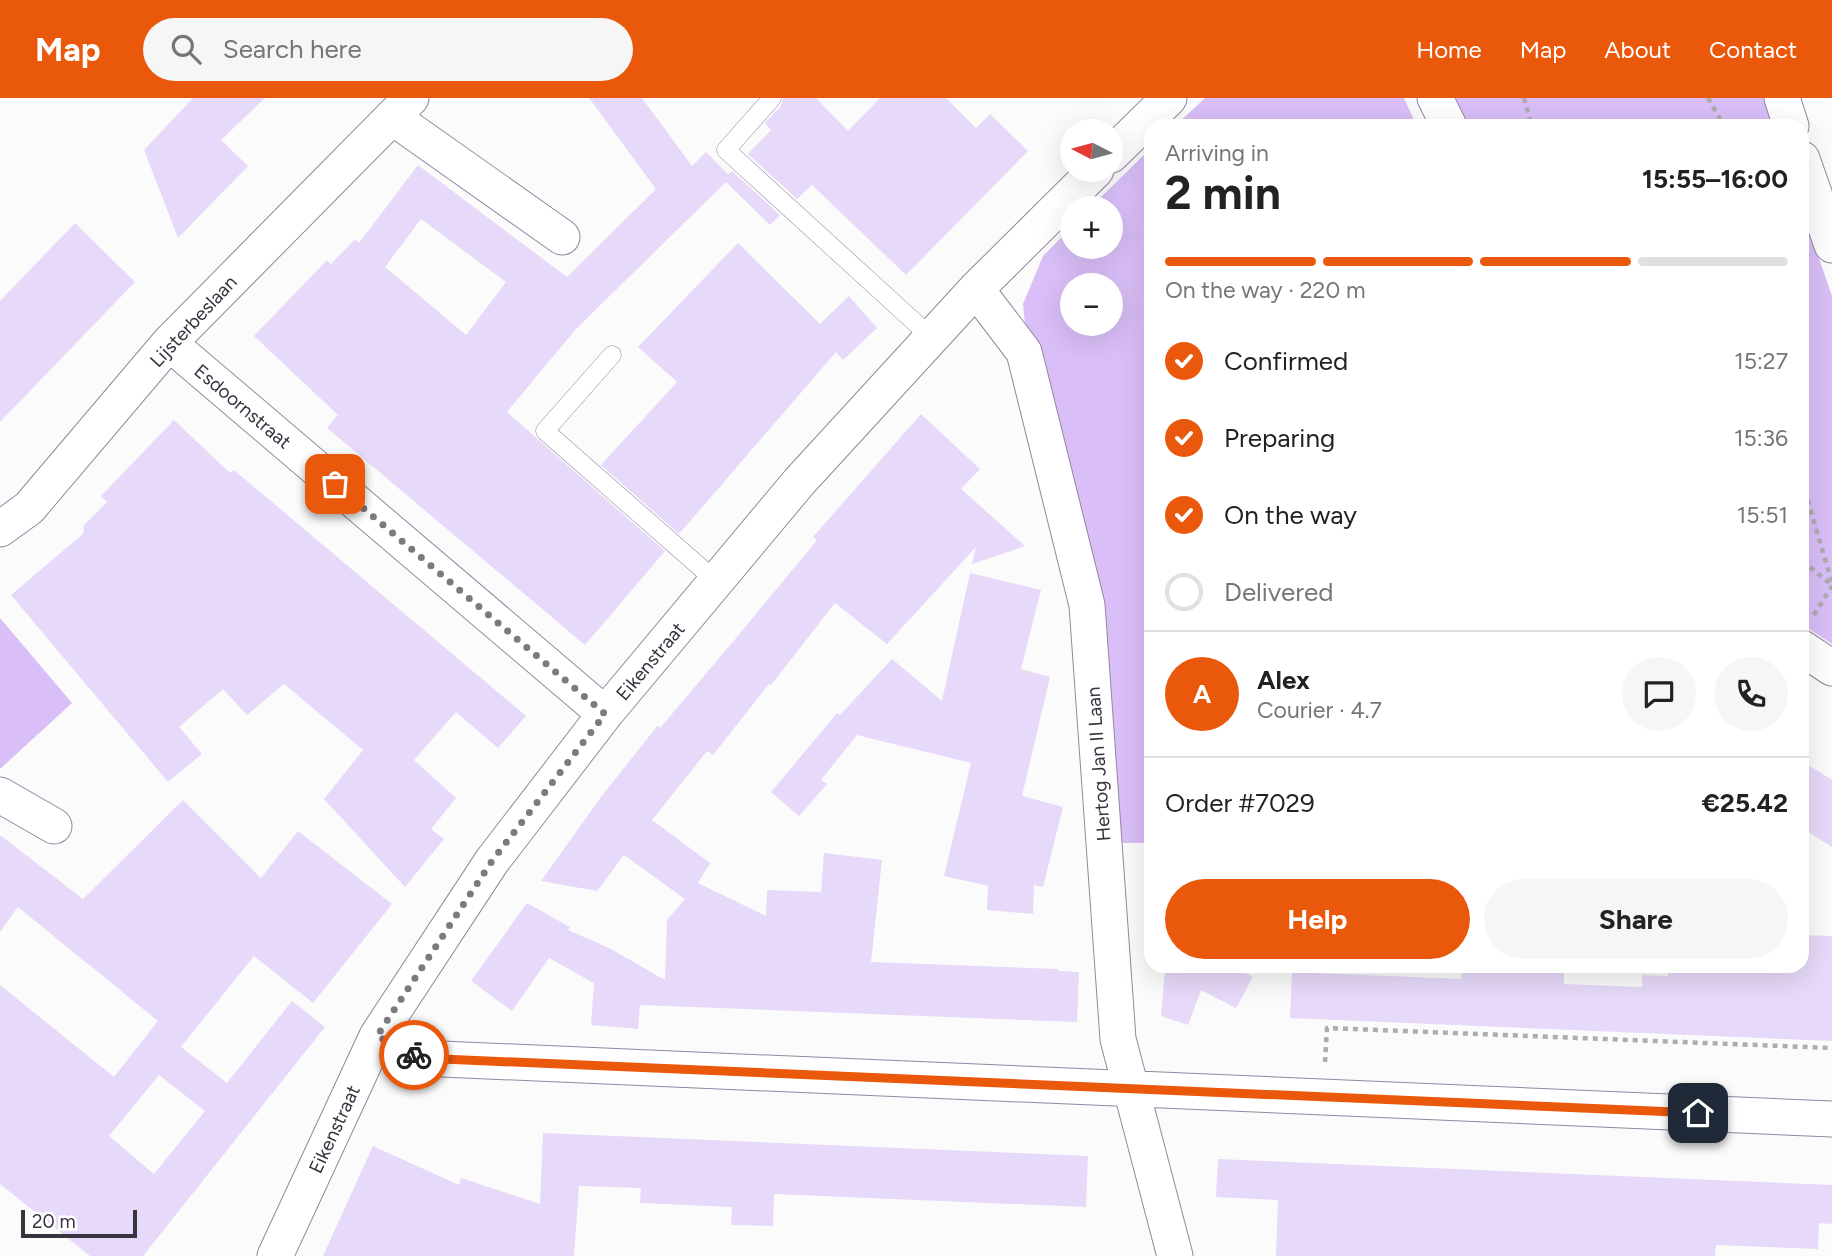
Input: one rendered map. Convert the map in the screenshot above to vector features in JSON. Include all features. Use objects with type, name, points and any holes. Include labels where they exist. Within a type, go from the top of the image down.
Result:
[{"type":"street","points":[[1148,119],[1169,98]]},
{"type":"street","points":[[1435,98],[1446,119]]},
{"type":"street","points":[[1782,98],[1789,119]]},
{"type":"street","name":"Lijsterbeslaan","points":[[0,529],[29,509],[169,343],[401,107],[562,237]]},
{"type":"street","points":[[1124,142],[1144,123]]},
{"type":"street","points":[[1809,179],[1832,245]]},
{"type":"street","name":"Eikenstraat","points":[[275,1256],[377,1036],[492,861],[605,714],[799,482],[976,289],[1084,182]]},
{"type":"street","name":"Hertog Jan II Laan","points":[[976,289],[1024,352],[1087,605],[1118,1039],[1175,1256]]},
{"type":"street","name":"Esdoornstraat","points":[[169,343],[605,714]]},
{"type":"street","points":[[1809,639],[1832,668]]},
{"type":"street","points":[[0,795],[54,826]]},
{"type":"street","points":[[377,1036],[419,1058],[1832,1119]]},
{"type":"lane","points":[[772,98],[726,150],[931,337]]},
{"type":"lane","points":[[612,355],[545,431],[716,582]]},
{"type":"path","points":[[1524,98],[1530,119]]},
{"type":"path","points":[[1708,98],[1720,119]]},
{"type":"path","points":[[1809,505],[1832,584],[1809,629]]},
{"type":"path","points":[[1809,566],[1832,584]]},
{"type":"path","points":[[1323,1098],[1327,1028],[1832,1048]]},
{"type":"shaded area","points":[[1205,98],[1404,98],[1414,119],[1182,119]]},
{"type":"shaded area","points":[[1454,98],[1765,98],[1772,119],[1464,119]]},
{"type":"shaded area","points":[[1144,155],[1144,843],[1119,843],[1028,356],[1023,304],[1043,256],[1060,239],[1060,259],[1123,259],[1123,196],[1102,196],[1116,182],[1124,182],[1124,175]]},
{"type":"shaded area","points":[[1809,229],[1832,296],[1832,644],[1809,629]]},
{"type":"shaded area","points":[[0,618],[72,703],[0,769]]},
{"type":"building","points":[[193,98],[265,98],[221,140],[248,166],[178,238],[144,150]]},
{"type":"building","points":[[589,98],[642,98],[692,166],[706,152],[728,174],[732,171],[780,215],[770,225],[726,182],[576,329],[507,412],[665,551],[585,645],[327,428],[338,415],[254,336],[327,260],[331,264],[355,239],[359,243],[418,165],[567,277],[656,189]],"holes":[[[421,219],[506,282],[466,335],[385,267]]]},
{"type":"building","points":[[783,98],[816,98],[848,131],[880,98],[946,98],[976,128],[990,114],[1028,151],[906,275],[812,185],[797,199],[748,154],[771,130],[765,123],[781,106]]},
{"type":"building","points":[[75,223],[135,282],[0,422],[0,301]]},
{"type":"building","points":[[738,243],[820,324],[849,296],[877,328],[843,360],[836,352],[679,534],[601,465],[677,382],[638,347]]},
{"type":"building","points":[[921,414],[980,469],[961,489],[1025,546],[972,564],[976,547],[887,644],[835,603],[713,755],[707,751],[652,820],[710,863],[698,883],[766,916],[767,890],[821,892],[824,853],[882,860],[871,962],[1079,972],[1077,1022],[640,1005],[638,1029],[591,1025],[594,983],[549,958],[512,1011],[471,981],[527,903],[570,927],[568,930],[609,948],[665,980],[667,920],[685,899],[624,855],[597,891],[541,881],[601,797],[658,725],[660,728],[817,540],[813,537]]},
{"type":"building","points":[[174,420],[230,473],[234,470],[526,716],[498,748],[456,712],[414,760],[456,798],[431,829],[444,839],[405,887],[324,799],[363,750],[284,684],[247,715],[223,689],[179,727],[202,754],[168,782],[11,595],[83,534],[84,525],[107,502],[101,496]]},
{"type":"building","points":[[970,573],[1041,590],[1021,669],[1050,677],[1022,796],[1063,807],[1043,887],[1034,885],[1033,914],[987,910],[988,886],[944,876],[971,763],[857,735],[821,780],[827,784],[799,816],[771,792],[837,713],[840,715],[892,659],[942,701]]},
{"type":"building","points":[[1809,765],[1832,780],[1832,847],[1809,832]]},
{"type":"building","points":[[183,800],[261,878],[298,831],[392,904],[313,1003],[254,956],[181,1047],[227,1083],[292,1001],[325,1027],[143,1256],[90,1256],[0,1184],[0,985],[114,1077],[158,1021],[18,907],[0,932],[0,835],[83,899]],"holes":[[[159,1075],[205,1111],[154,1174],[109,1136]]]},
{"type":"building","points":[[1809,935],[1832,936],[1832,1041],[1290,1018],[1292,973],[1461,979],[1461,973],[1564,973],[1564,984],[1642,987],[1642,975],[1668,976],[1668,973],[1809,973]]},
{"type":"building","points":[[1165,973],[1245,973],[1253,977],[1236,1008],[1201,990],[1188,1025],[1161,1016]]},
{"type":"building","points":[[543,1133],[1088,1156],[1086,1207],[774,1194],[773,1226],[731,1225],[732,1207],[640,1203],[641,1188],[579,1186],[574,1256],[323,1256],[373,1146],[459,1185],[461,1178],[540,1204]]},
{"type":"building","points":[[1218,1159],[1832,1185],[1832,1224],[1819,1223],[1818,1249],[1716,1245],[1715,1256],[1276,1256],[1278,1200],[1216,1197]]},
{"type":"way so far","points":[[335,484],[605,714],[492,861],[377,1036],[414,1055]]},
{"type":"route","points":[[414,1055],[419,1058],[1698,1113]]}]
